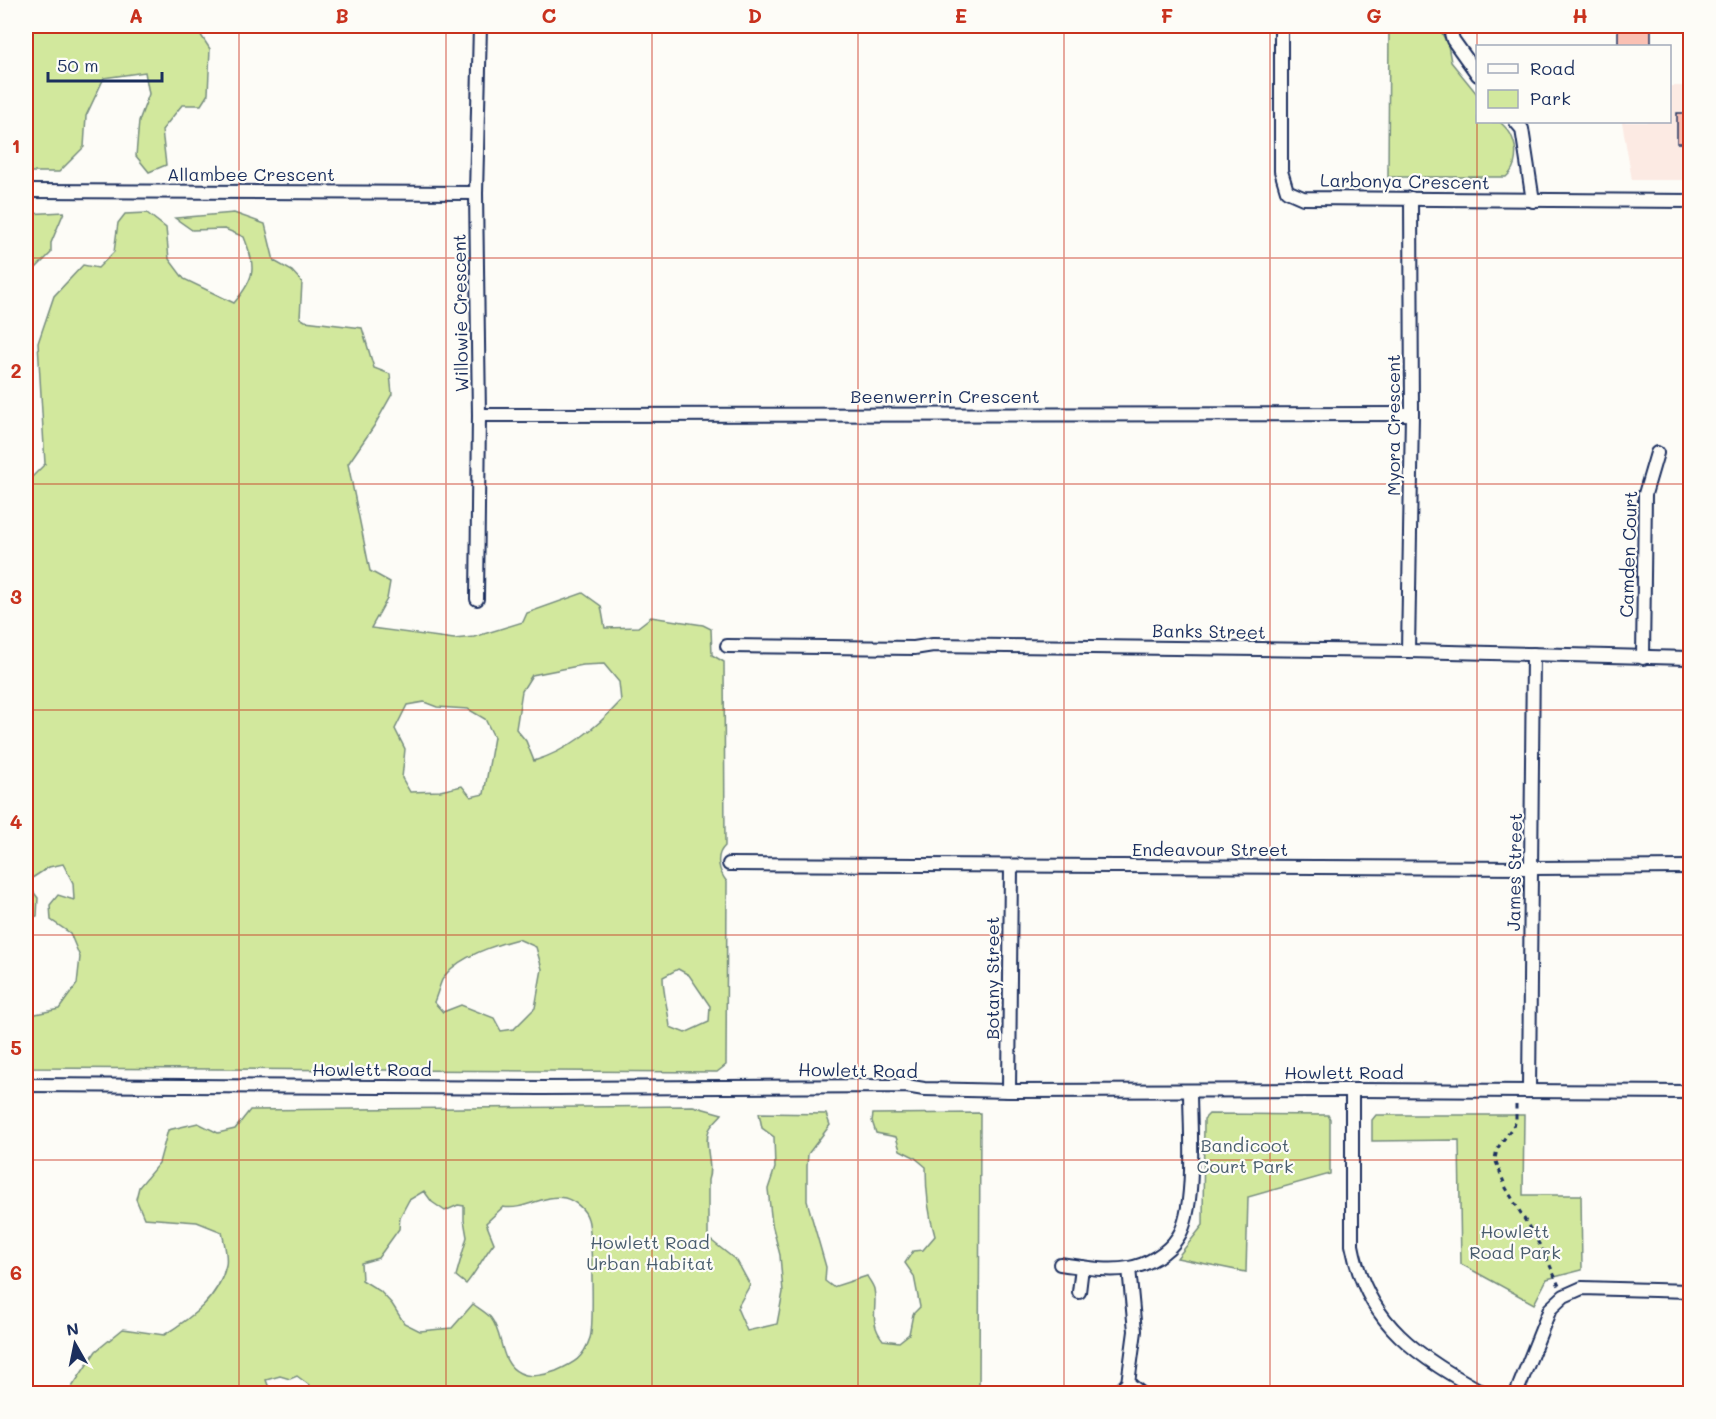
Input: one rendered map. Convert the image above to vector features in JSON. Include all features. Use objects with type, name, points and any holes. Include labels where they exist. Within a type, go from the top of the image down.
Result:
[{"type":"street","name":"Willowie Crescent","points":[[477,599],[479,415],[476,193],[480,26]]},
{"type":"street","name":"Larbonya Crescent","points":[[1281,26],[1281,171],[1287,191],[1303,198],[1690,201]]},
{"type":"street","points":[[1449,26],[1453,40],[1476,72]]},
{"type":"street","points":[[1517,123],[1522,129],[1533,201]]},
{"type":"street","name":"Allambee Crescent","points":[[26,191],[476,193]]},
{"type":"street","name":"Myora Crescent","points":[[1408,651],[1412,414],[1411,198]]},
{"type":"street","name":"Beenwerrin Crescent","points":[[479,415],[1412,414]]},
{"type":"street","name":"Camden Court","points":[[1643,658],[1645,494],[1657,453]]},
{"type":"street","name":"Banks Street","points":[[727,646],[914,648],[933,645],[1408,651],[1690,658]]},
{"type":"street","name":"James Street","points":[[1523,1090],[1532,868],[1533,654]]},
{"type":"street","name":"Endeavour Street","points":[[729,864],[1690,867]]},
{"type":"street","name":"Botany Street","points":[[1009,1091],[1011,866]]},
{"type":"street","name":"Howlett Road","points":[[26,1086],[541,1088],[906,1086],[924,1089],[1009,1091],[1690,1092]]},
{"type":"street","points":[[1352,1090],[1352,1245],[1362,1283],[1377,1311],[1407,1344],[1442,1370],[1486,1394]]},
{"type":"street","points":[[1060,1264],[1096,1269],[1130,1268],[1159,1257],[1179,1237],[1189,1210],[1190,1091]]},
{"type":"street","points":[[1079,1292],[1082,1267]]},
{"type":"street","points":[[1116,1394],[1128,1383],[1135,1330],[1130,1268]]},
{"type":"street","points":[[1516,1394],[1550,1309],[1564,1296],[1582,1288],[1690,1291]]},
{"type":"street","points":[[1128,1383],[1142,1394]]},
{"type":"path","points":[[1523,1090],[1516,1122],[1497,1149],[1495,1159],[1506,1188],[1545,1254],[1564,1296]]},
{"type":"shaded area","points":[[1671,86],[1690,86],[1690,180],[1632,180],[1622,123],[1671,123]]},
{"type":"green space","points":[[26,26],[195,26],[210,49],[208,94],[201,105],[182,105],[162,130],[166,165],[149,172],[136,156],[139,121],[149,94],[145,72],[104,78],[86,116],[84,147],[59,172],[26,172]]},
{"type":"green space","points":[[1389,26],[1438,26],[1448,45],[1451,62],[1476,93],[1476,123],[1501,123],[1511,135],[1515,147],[1512,169],[1506,177],[1388,177]]},
{"type":"green space","points":[[64,212],[51,243],[51,253],[26,278],[26,214]]},
{"type":"green space","points":[[147,213],[166,228],[169,259],[184,279],[234,303],[247,286],[252,272],[251,257],[244,237],[225,229],[192,230],[175,218],[234,213],[265,224],[274,261],[292,271],[302,282],[300,318],[305,321],[362,328],[374,368],[390,374],[392,394],[348,464],[370,571],[390,582],[387,599],[371,628],[454,639],[474,637],[523,622],[527,613],[583,593],[601,606],[605,628],[638,627],[651,617],[703,625],[711,629],[712,655],[724,662],[725,846],[719,859],[720,869],[727,882],[726,1065],[717,1072],[26,1068],[26,1016],[59,1009],[77,984],[80,957],[70,933],[51,920],[50,905],[58,895],[74,900],[73,883],[63,864],[49,867],[26,882],[26,483],[45,464],[38,343],[54,296],[83,265],[98,268],[114,252],[118,223],[125,214]],"holes":[[[604,664],[619,682],[621,701],[581,737],[559,751],[534,761],[526,741],[516,729],[522,691],[532,675],[583,665]],[[424,702],[437,707],[468,709],[485,719],[494,737],[484,794],[471,797],[462,786],[440,791],[410,792],[402,778],[405,749],[395,729],[407,705]],[[518,939],[536,947],[542,969],[535,1008],[514,1029],[501,1031],[494,1018],[461,1005],[443,1012],[434,1002],[442,980],[448,972],[465,959]],[[678,969],[689,975],[710,1006],[709,1022],[685,1033],[670,1027],[663,977]]]},
{"type":"green space","points":[[26,882],[38,898],[37,916],[26,919]]},
{"type":"green space","name":"Howlett Road Urban Habitat","points":[[693,1106],[722,1114],[710,1128],[707,1136],[710,1168],[708,1238],[737,1261],[750,1285],[737,1308],[747,1331],[777,1324],[783,1292],[780,1255],[772,1224],[768,1189],[775,1168],[774,1137],[762,1128],[759,1113],[826,1114],[830,1125],[808,1154],[807,1166],[807,1201],[826,1267],[825,1281],[833,1287],[867,1276],[874,1289],[875,1321],[878,1333],[883,1340],[899,1342],[909,1334],[913,1314],[920,1307],[914,1276],[905,1263],[913,1251],[923,1250],[935,1236],[928,1202],[926,1167],[914,1157],[900,1150],[896,1137],[876,1133],[872,1121],[873,1114],[980,1113],[979,1393],[310,1394],[309,1385],[297,1376],[290,1379],[280,1376],[266,1380],[271,1393],[68,1393],[96,1351],[123,1329],[164,1335],[194,1314],[217,1287],[226,1261],[222,1232],[197,1222],[144,1218],[136,1199],[139,1187],[159,1163],[168,1130],[198,1123],[218,1133],[235,1129],[250,1110]],"holes":[[[424,1191],[432,1202],[445,1211],[458,1205],[464,1206],[467,1237],[456,1276],[466,1284],[494,1243],[486,1223],[503,1207],[519,1207],[557,1197],[569,1199],[582,1209],[587,1215],[589,1227],[592,1316],[590,1338],[584,1351],[573,1363],[548,1374],[524,1375],[508,1363],[491,1318],[473,1304],[452,1328],[420,1331],[404,1323],[380,1291],[362,1280],[361,1263],[378,1258],[399,1229],[400,1217],[409,1200]]]},
{"type":"green space","name":"Bandicoot Court Park","points":[[1209,1114],[1328,1115],[1330,1119],[1330,1174],[1248,1197],[1246,1272],[1177,1258],[1203,1225],[1204,1119]]},
{"type":"green space","name":"Howlett Road Park","points":[[1376,1115],[1524,1115],[1523,1195],[1581,1195],[1582,1270],[1547,1279],[1534,1304],[1461,1264],[1459,1140],[1372,1141],[1372,1120]]},
{"type":"building","points":[[1618,26],[1651,26],[1651,45],[1618,45]]},
{"type":"building","points":[[1677,113],[1690,113],[1690,143],[1677,143]]}]
